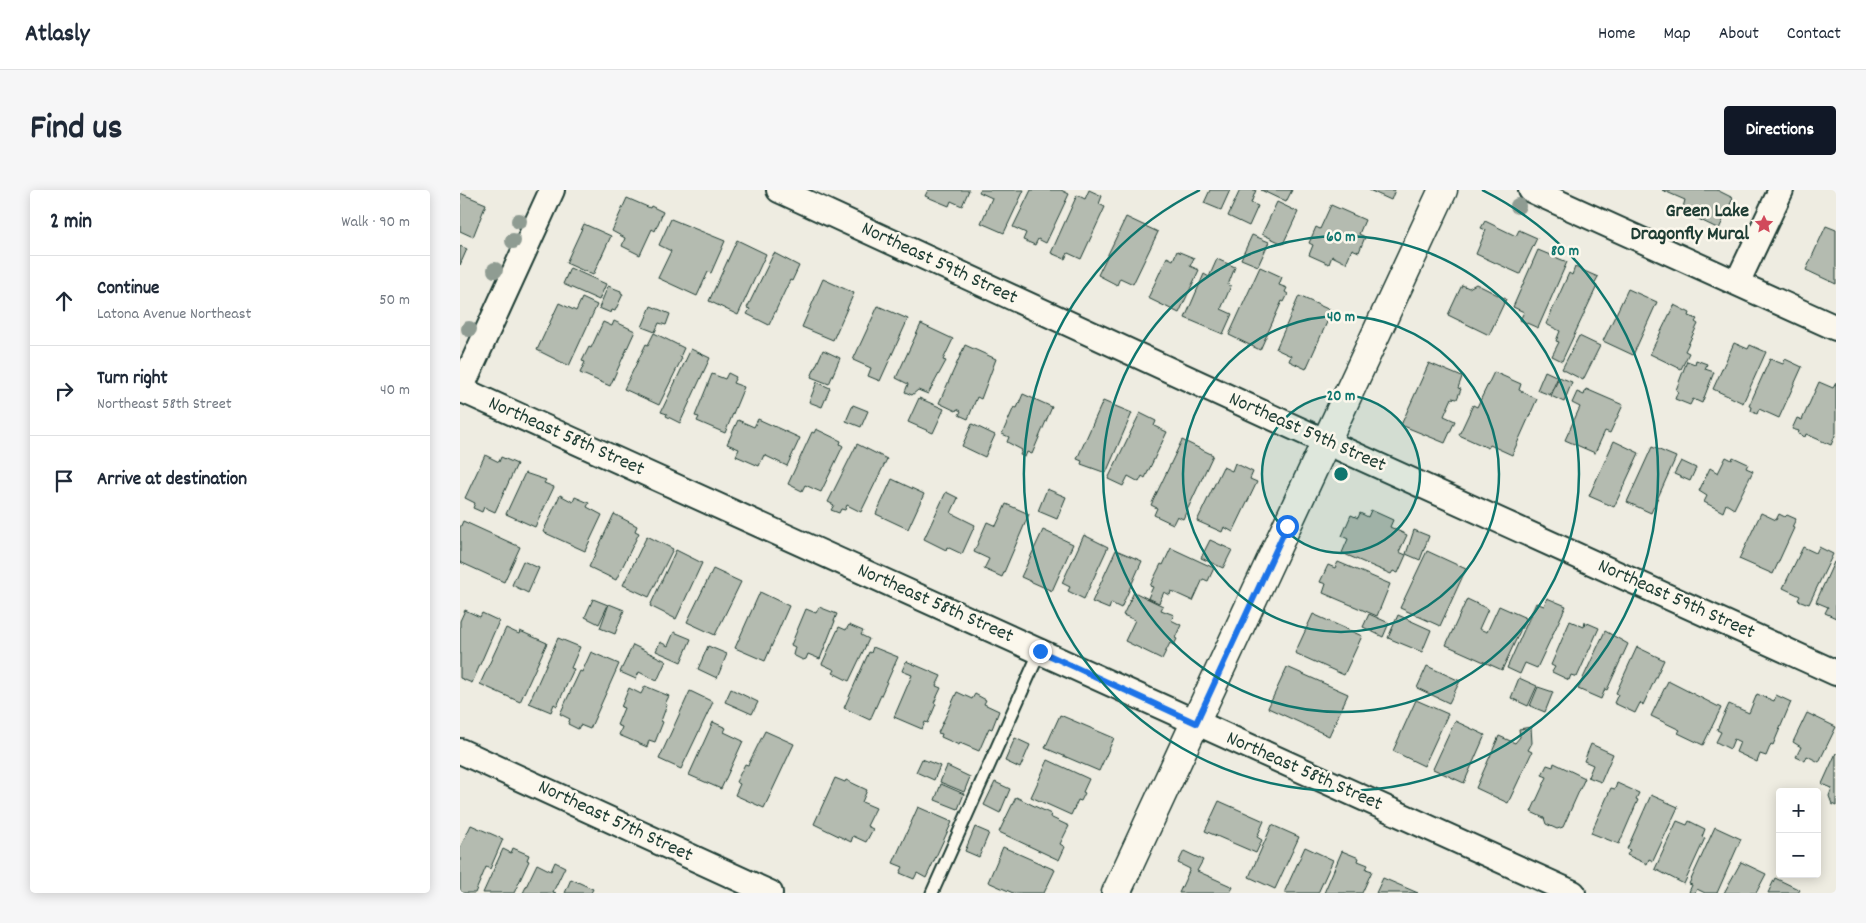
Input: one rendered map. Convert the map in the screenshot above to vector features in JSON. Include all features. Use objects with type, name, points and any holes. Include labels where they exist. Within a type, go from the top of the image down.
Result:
[{"type":"street","points":[[460,390],[552,190]]},
{"type":"street","name":"Northeast 59th Street","points":[[779,190],[1836,673]]},
{"type":"street","points":[[1116,893],[1443,190]]},
{"type":"street","points":[[1532,190],[1836,328]]},
{"type":"street","points":[[1737,283],[1781,190]]},
{"type":"street","name":"Northeast 58th Street","points":[[460,390],[1573,893]]},
{"type":"street","name":"Northeast 57th Street","points":[[460,751],[770,893]]},
{"type":"lane","points":[[932,893],[1040,651]]},
{"type":"building","points":[[928,190],[969,190],[962,206],[951,201],[949,206],[925,196]]},
{"type":"building","points":[[980,190],[1024,190],[1004,233],[981,223],[992,198],[979,192]]},
{"type":"building","points":[[1031,190],[1061,190],[1069,194],[1046,243],[1038,239],[1035,245],[1023,240],[1026,233],[1013,227]]},
{"type":"building","points":[[1089,190],[1102,196],[1099,204],[1105,207],[1081,259],[1068,253],[1065,259],[1051,253],[1077,195],[1085,199]]},
{"type":"building","points":[[1210,190],[1230,190],[1221,210],[1204,203]]},
{"type":"building","points":[[1240,190],[1256,190],[1251,203],[1258,206],[1249,226],[1228,216]]},
{"type":"building","points":[[1261,190],[1292,190],[1286,202]]},
{"type":"building","points":[[1369,190],[1395,190],[1391,200]]},
{"type":"building","points":[[1662,190],[1717,190],[1733,198],[1719,229],[1682,211],[1685,200]]},
{"type":"building","points":[[460,193],[486,204],[473,237],[460,231]]},
{"type":"building","points":[[627,198],[663,212],[655,231],[652,229],[640,255],[622,246],[625,238],[612,231]]},
{"type":"building","points":[[1277,202],[1298,212],[1283,244],[1262,234]]},
{"type":"building","points":[[1331,205],[1365,220],[1359,234],[1365,237],[1359,252],[1352,249],[1346,263],[1332,256],[1329,264],[1309,255],[1313,245],[1309,243],[1316,227],[1320,229]]},
{"type":"building","points":[[1126,217],[1158,232],[1133,284],[1120,278],[1117,285],[1098,275]]},
{"type":"building","points":[[671,219],[725,241],[711,273],[708,272],[697,296],[658,278],[671,251],[659,245]]},
{"type":"building","points":[[1485,221],[1516,236],[1519,230],[1537,238],[1520,274],[1476,254],[1486,230],[1481,228]]},
{"type":"building","points":[[584,224],[611,236],[593,275],[566,263]]},
{"type":"building","points":[[1826,226],[1836,230],[1836,284],[1806,270]]},
{"type":"building","points":[[1252,235],[1269,242],[1258,266],[1241,259]]},
{"type":"building","points":[[737,240],[766,254],[738,315],[709,301]]},
{"type":"building","points":[[460,246],[467,249],[460,265]]},
{"type":"building","points":[[1538,250],[1567,262],[1538,328],[1520,320],[1524,312],[1513,307]]},
{"type":"building","points":[[1177,251],[1194,258],[1190,266],[1199,270],[1179,313],[1148,298],[1167,257],[1173,260]]},
{"type":"building","points":[[774,253],[799,266],[792,281],[790,280],[769,325],[747,314],[750,309],[747,308]]},
{"type":"building","points":[[1217,259],[1235,267],[1228,285],[1231,286],[1221,309],[1232,314],[1223,334],[1185,318],[1204,274],[1209,277]]},
{"type":"building","points":[[1260,267],[1282,277],[1279,285],[1287,288],[1285,292],[1288,294],[1284,302],[1282,301],[1260,350],[1229,335]]},
{"type":"building","points":[[1575,267],[1598,277],[1594,284],[1597,286],[1562,361],[1552,356],[1559,342],[1556,341],[1560,331],[1546,324],[1569,273],[1572,275]]},
{"type":"building","points":[[570,268],[606,284],[599,300],[563,284]]},
{"type":"building","points":[[823,279],[854,293],[833,340],[802,327]]},
{"type":"building","points":[[1476,284],[1506,299],[1489,335],[1448,315],[1462,285],[1469,288]]},
{"type":"building","points":[[608,286],[621,291],[623,294],[615,311],[612,310],[611,313],[599,308]]},
{"type":"building","points":[[1628,289],[1657,302],[1633,355],[1603,341]]},
{"type":"building","points":[[1299,296],[1332,311],[1306,369],[1289,361],[1291,356],[1276,349]]},
{"type":"building","points":[[582,298],[597,305],[569,366],[537,350],[559,303],[576,311]]},
{"type":"building","points":[[1674,305],[1690,313],[1689,316],[1697,319],[1695,322],[1698,324],[1685,351],[1689,353],[1681,369],[1650,354]]},
{"type":"building","points":[[651,306],[670,314],[666,325],[659,323],[655,332],[642,327]]},
{"type":"building","points":[[878,306],[908,319],[880,381],[868,376],[871,368],[853,360]]},
{"type":"building","points":[[614,321],[635,331],[610,386],[580,373],[585,362],[582,361],[589,347],[591,348],[603,322],[612,326]]},
{"type":"building","points":[[921,324],[953,339],[943,360],[946,361],[928,394],[918,390],[912,395],[905,392],[908,384],[896,378]]},
{"type":"building","points":[[654,333],[684,348],[680,357],[682,358],[659,405],[624,389],[646,344],[648,345]]},
{"type":"building","points":[[1579,336],[1600,346],[1583,380],[1562,369]]},
{"type":"building","points":[[1734,343],[1748,349],[1750,345],[1766,352],[1743,403],[1713,389]]},
{"type":"building","points":[[965,345],[996,359],[981,399],[977,397],[968,419],[959,415],[961,411],[957,409],[956,411],[939,403]]},
{"type":"building","points":[[691,349],[710,358],[680,423],[661,412]]},
{"type":"building","points":[[823,350],[840,358],[829,384],[811,377]]},
{"type":"building","points":[[1770,359],[1783,364],[1785,359],[1802,367],[1779,418],[1759,409],[1757,414],[1751,411],[1752,407],[1749,406]]},
{"type":"building","points":[[1696,360],[1707,364],[1705,369],[1714,372],[1702,403],[1693,399],[1690,405],[1675,399],[1678,391],[1676,390],[1687,361],[1695,364]]},
{"type":"building","points":[[1429,363],[1462,377],[1458,388],[1461,389],[1457,399],[1452,398],[1444,416],[1455,421],[1445,443],[1401,425]]},
{"type":"building","points":[[1545,371],[1558,377],[1550,395],[1537,390]]},
{"type":"building","points":[[1494,372],[1521,384],[1519,390],[1537,399],[1512,455],[1490,445],[1488,448],[1459,435],[1473,405],[1477,407]]},
{"type":"building","points":[[728,373],[736,377],[733,383],[744,387],[725,433],[697,421],[699,417],[695,416],[712,374],[725,379]]},
{"type":"building","points":[[1559,377],[1572,382],[1564,402],[1551,396]]},
{"type":"building","points":[[817,382],[830,388],[822,407],[809,402]]},
{"type":"building","points":[[1819,382],[1833,388],[1836,383],[1836,433],[1831,445],[1806,434],[1805,437],[1798,434],[1799,431],[1792,429],[1797,418],[1802,420]]},
{"type":"building","points":[[1586,389],[1623,405],[1610,433],[1605,431],[1595,453],[1565,440],[1580,407],[1572,403],[1577,392],[1584,395]]},
{"type":"building","points":[[1023,394],[1052,407],[1032,454],[1027,452],[1025,457],[1020,455],[1022,450],[1007,442],[1009,437],[1002,434],[1014,407],[1017,408]]},
{"type":"building","points":[[919,398],[944,409],[933,433],[908,422]]},
{"type":"building","points":[[1103,401],[1132,413],[1106,473],[1081,464],[1082,461],[1077,459]]},
{"type":"building","points":[[853,405],[868,411],[861,427],[846,421]]},
{"type":"building","points":[[1140,413],[1156,421],[1154,426],[1167,432],[1145,478],[1142,476],[1139,482],[1128,476],[1123,486],[1108,479]]},
{"type":"building","points":[[758,419],[800,438],[787,466],[764,455],[759,466],[736,456],[739,449],[727,444],[738,420],[754,427]]},
{"type":"building","points":[[972,424],[995,435],[985,457],[962,446]]},
{"type":"building","points":[[816,429],[841,441],[840,444],[843,446],[821,492],[805,485],[802,491],[788,484],[812,432],[814,433]]},
{"type":"building","points":[[1182,440],[1213,455],[1183,519],[1177,516],[1173,524],[1154,515],[1157,508],[1151,505]]},
{"type":"building","points":[[1614,441],[1639,453],[1614,507],[1589,496]]},
{"type":"building","points":[[857,444],[887,459],[861,512],[847,505],[845,510],[841,509],[839,513],[831,510],[834,505],[828,502]]},
{"type":"building","points":[[1652,447],[1676,457],[1651,513],[1627,502]]},
{"type":"building","points":[[485,455],[499,462],[501,457],[517,464],[495,512],[484,507],[482,512],[473,508],[475,503],[465,498]]},
{"type":"building","points":[[1726,457],[1732,460],[1733,457],[1748,464],[1746,468],[1753,471],[1734,509],[1726,504],[1723,512],[1704,502],[1707,496],[1699,491],[1710,468],[1718,473]]},
{"type":"building","points":[[1681,461],[1696,468],[1690,481],[1674,474]]},
{"type":"building","points":[[1235,463],[1253,472],[1250,479],[1257,482],[1233,532],[1224,527],[1222,532],[1197,521],[1223,467],[1232,471]]},
{"type":"building","points":[[525,473],[546,480],[544,483],[554,487],[535,527],[506,514]]},
{"type":"building","points":[[892,479],[924,494],[908,529],[876,514]]},
{"type":"building","points":[[1047,489],[1066,497],[1057,519],[1038,511]]},
{"type":"building","points":[[946,492],[958,498],[951,513],[975,525],[962,554],[947,547],[946,550],[924,539]]},
{"type":"building","points":[[560,495],[573,502],[575,497],[589,503],[587,507],[602,515],[585,551],[543,532]]},
{"type":"building","points":[[1006,504],[1029,514],[1002,577],[984,569],[989,559],[974,552],[987,522],[996,526]]},
{"type":"building","points":[[1371,510],[1393,520],[1390,527],[1407,535],[1399,552],[1406,555],[1398,573],[1393,571],[1391,574],[1342,553],[1348,539],[1342,536],[1351,515],[1358,518],[1360,513],[1368,517]]},
{"type":"building","points":[[1761,513],[1776,520],[1779,514],[1796,519],[1792,527],[1794,528],[1773,574],[1739,559]]},
{"type":"building","points":[[614,514],[637,526],[635,531],[639,533],[616,580],[589,567]]},
{"type":"building","points":[[463,521],[520,547],[504,582],[460,562],[460,528]]},
{"type":"building","points":[[1043,530],[1073,544],[1052,591],[1021,577]]},
{"type":"building","points":[[1414,530],[1429,536],[1420,560],[1406,554]]},
{"type":"building","points":[[1084,535],[1108,547],[1084,599],[1068,591],[1070,587],[1062,583]]},
{"type":"building","points":[[647,536],[673,549],[649,597],[623,585]]},
{"type":"building","points":[[1210,540],[1232,550],[1223,568],[1201,558]]},
{"type":"building","points":[[1803,547],[1816,553],[1819,547],[1833,554],[1809,604],[1798,600],[1800,596],[1783,588]]},
{"type":"building","points":[[1171,548],[1214,568],[1208,581],[1203,579],[1193,601],[1171,591],[1170,595],[1164,592],[1159,603],[1148,598],[1153,587],[1150,586]]},
{"type":"building","points":[[676,550],[702,563],[676,619],[650,606]]},
{"type":"building","points":[[1116,550],[1142,561],[1121,608],[1111,603],[1109,609],[1092,602]]},
{"type":"building","points":[[1427,551],[1466,569],[1440,626],[1400,608]]},
{"type":"building","points":[[523,561],[539,568],[528,593],[512,585]]},
{"type":"building","points":[[1338,562],[1390,584],[1377,616],[1323,593],[1326,584],[1320,582],[1328,565],[1335,568]]},
{"type":"building","points":[[1834,562],[1836,563],[1836,618],[1825,613],[1828,607],[1816,602]]},
{"type":"building","points":[[713,569],[741,582],[715,635],[687,622]]},
{"type":"building","points":[[760,592],[789,606],[765,661],[735,648]]},
{"type":"building","points":[[1134,592],[1163,606],[1161,610],[1174,615],[1171,620],[1181,625],[1174,645],[1170,643],[1162,659],[1125,641],[1135,620],[1123,615]]},
{"type":"building","points":[[1547,598],[1566,606],[1537,668],[1525,663],[1520,674],[1507,668],[1536,603],[1544,606]]},
{"type":"building","points":[[593,599],[608,605],[599,624],[585,617]]},
{"type":"building","points":[[1467,599],[1488,609],[1479,629],[1487,632],[1499,606],[1526,618],[1502,670],[1446,645]]},
{"type":"building","points":[[609,604],[624,610],[615,634],[600,628]]},
{"type":"building","points":[[819,607],[837,614],[835,621],[820,659],[808,654],[806,659],[803,660],[793,655],[795,647],[791,645],[806,609],[816,613]]},
{"type":"building","points":[[465,610],[480,617],[482,613],[499,621],[472,683],[460,678],[460,621]]},
{"type":"building","points":[[1313,614],[1362,636],[1344,675],[1295,653]]},
{"type":"building","points":[[1369,614],[1389,623],[1383,637],[1363,627]]},
{"type":"building","points":[[1398,615],[1431,630],[1422,652],[1388,638]]},
{"type":"building","points":[[1570,621],[1584,627],[1585,622],[1599,628],[1577,677],[1571,675],[1569,680],[1552,672],[1555,667],[1551,665]]},
{"type":"building","points":[[849,625],[863,631],[861,635],[869,639],[849,681],[833,673],[835,670],[822,664],[839,627],[846,630]]},
{"type":"building","points":[[506,628],[519,634],[520,631],[547,643],[520,702],[480,684]]},
{"type":"building","points":[[1605,631],[1628,644],[1601,699],[1578,689]]},
{"type":"building","points":[[674,632],[691,639],[681,662],[656,651],[660,642],[668,646]]},
{"type":"building","points":[[558,638],[580,647],[571,668],[574,669],[557,706],[554,704],[551,712],[529,703]]},
{"type":"building","points":[[633,645],[666,661],[657,681],[639,672],[636,679],[620,672]]},
{"type":"building","points":[[708,646],[727,654],[717,678],[698,669]]},
{"type":"building","points":[[873,647],[898,657],[870,720],[844,708]]},
{"type":"building","points":[[1637,647],[1664,660],[1643,705],[1640,703],[1635,713],[1614,703],[1618,694],[1616,693]]},
{"type":"building","points":[[591,652],[619,664],[590,729],[580,725],[578,729],[568,724],[570,719],[560,714]]},
{"type":"building","points":[[906,661],[941,676],[936,686],[941,688],[934,703],[936,704],[928,723],[925,722],[922,729],[894,717],[912,675],[902,671]]},
{"type":"building","points":[[1427,666],[1460,681],[1449,703],[1417,688]]},
{"type":"building","points":[[1287,667],[1348,694],[1329,736],[1268,708]]},
{"type":"building","points":[[1519,678],[1537,686],[1528,706],[1511,698]]},
{"type":"building","points":[[1668,681],[1721,708],[1703,745],[1678,733],[1680,730],[1651,716]]},
{"type":"building","points":[[645,686],[669,696],[661,721],[663,722],[655,742],[649,740],[647,747],[619,735],[622,727],[617,725],[624,708],[621,707],[629,688],[641,694]]},
{"type":"building","points":[[1538,687],[1553,692],[1545,712],[1530,706]]},
{"type":"building","points":[[731,689],[758,702],[752,714],[725,702]]},
{"type":"building","points":[[690,691],[713,702],[681,769],[659,759]]},
{"type":"building","points":[[957,692],[972,699],[975,694],[986,700],[984,704],[999,711],[992,729],[989,728],[979,751],[960,743],[959,745],[941,737],[942,734],[938,733]]},
{"type":"building","points":[[1757,694],[1774,701],[1776,695],[1791,702],[1773,745],[1771,744],[1766,756],[1760,754],[1757,762],[1736,752],[1740,742],[1734,739],[1730,749],[1716,742],[1721,732],[1717,730],[1729,704],[1749,713]]},
{"type":"building","points":[[1416,700],[1448,714],[1424,766],[1393,751]]},
{"type":"building","points":[[1807,713],[1836,727],[1819,762],[1807,756],[1805,761],[1796,757],[1801,747],[1793,742]]},
{"type":"building","points":[[1060,715],[1114,738],[1099,771],[1045,748]]},
{"type":"building","points":[[1455,721],[1485,735],[1464,783],[1433,769]]},
{"type":"building","points":[[713,722],[726,728],[724,732],[743,741],[721,789],[689,775]]},
{"type":"building","points":[[1531,727],[1532,743],[1528,750],[1532,752],[1508,803],[1476,788],[1499,736],[1515,743],[1520,737],[1519,729]]},
{"type":"building","points":[[765,731],[794,744],[764,808],[735,795],[740,784],[736,782],[745,764],[748,765]]},
{"type":"building","points":[[1015,738],[1030,745],[1020,768],[1005,761]]},
{"type":"building","points":[[1591,744],[1613,754],[1601,782],[1588,777],[1593,765],[1584,761]]},
{"type":"building","points":[[1836,753],[1836,806],[1832,804],[1829,796],[1832,788],[1822,784]]},
{"type":"building","points":[[922,759],[940,766],[934,780],[916,772]]},
{"type":"building","points":[[1048,760],[1089,779],[1081,801],[1078,800],[1071,815],[1031,797]]},
{"type":"building","points":[[1554,763],[1585,778],[1563,827],[1557,829],[1546,824],[1544,818],[1531,812],[1547,777],[1542,775],[1547,765],[1553,767]]},
{"type":"building","points":[[947,766],[970,777],[964,792],[940,782]]},
{"type":"building","points":[[835,778],[845,782],[846,780],[867,790],[862,802],[876,808],[867,826],[873,829],[866,842],[853,836],[851,842],[814,824]]},
{"type":"building","points":[[995,782],[1010,789],[1000,813],[984,805]]},
{"type":"building","points":[[1617,783],[1639,793],[1636,799],[1638,800],[1619,844],[1591,833],[1611,788],[1615,789]]},
{"type":"building","points":[[941,784],[964,794],[958,809],[935,800]]},
{"type":"building","points":[[1651,795],[1678,807],[1653,861],[1649,859],[1647,864],[1627,855],[1630,850],[1627,849]]},
{"type":"building","points":[[1016,797],[1051,814],[1050,817],[1069,826],[1060,844],[1065,847],[1059,860],[999,832]]},
{"type":"building","points":[[1219,801],[1264,821],[1257,837],[1262,840],[1256,853],[1205,831]]},
{"type":"building","points":[[918,807],[952,822],[926,878],[917,873],[914,879],[900,873],[903,867],[893,863]]},
{"type":"building","points":[[1677,821],[1687,825],[1689,821],[1705,829],[1702,837],[1705,838],[1684,884],[1655,869]]},
{"type":"building","points":[[471,825],[503,839],[490,869],[486,867],[475,893],[460,893],[460,848]]},
{"type":"building","points":[[1272,825],[1299,837],[1275,889],[1249,877]]},
{"type":"building","points":[[975,827],[989,833],[979,857],[965,851]]},
{"type":"building","points":[[1715,827],[1741,839],[1717,893],[1705,893],[1697,889],[1695,893],[1691,893],[1689,892],[1692,885],[1689,884]]},
{"type":"building","points":[[1003,847],[1055,870],[1044,893],[1013,893],[988,882]]},
{"type":"building","points":[[1305,847],[1333,860],[1318,893],[1284,893]]},
{"type":"building","points":[[513,848],[529,855],[527,860],[529,861],[514,893],[483,893],[503,849],[511,853]]},
{"type":"building","points":[[1184,851],[1203,860],[1197,871],[1233,887],[1230,893],[1179,893],[1190,869],[1178,863]]},
{"type":"building","points":[[1342,851],[1359,858],[1358,861],[1368,865],[1366,869],[1372,871],[1362,893],[1324,893]]},
{"type":"building","points":[[555,862],[565,867],[553,892],[556,893],[523,893],[537,864],[551,871]]},
{"type":"building","points":[[1741,862],[1766,874],[1756,893],[1724,893]]},
{"type":"building","points":[[1383,878],[1418,893],[1376,893]]},
{"type":"building","points":[[1775,878],[1800,890],[1798,893],[1768,893]]},
{"type":"building","points":[[571,879],[593,889],[591,893],[565,893]]},
{"type":"place","name":"Green Lake Dragonfly Mural","points":[[1764,224]]},
{"type":"route","points":[[1040,651],[1196,723],[1287,526]]}]
